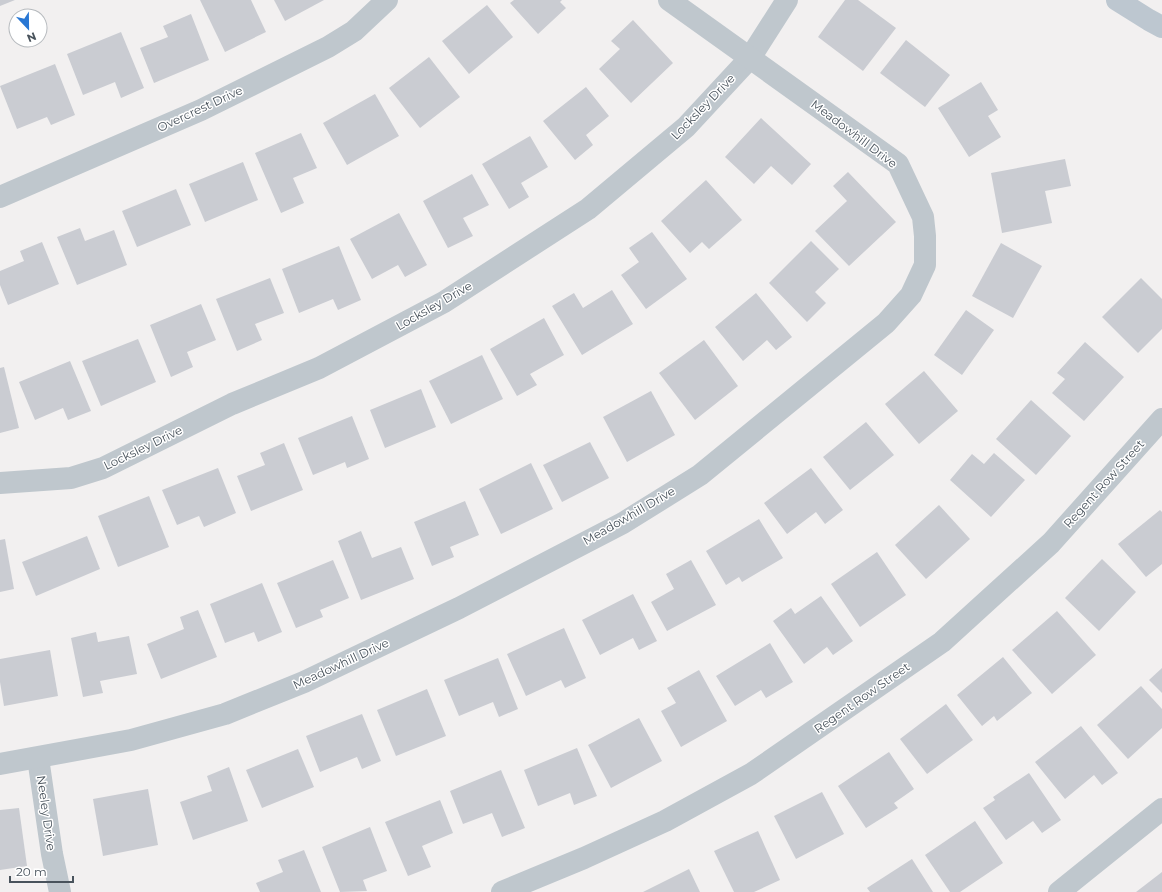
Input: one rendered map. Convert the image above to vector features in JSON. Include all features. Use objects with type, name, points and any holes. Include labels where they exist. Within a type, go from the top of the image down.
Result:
[{"type":"main road","points":[[1117,0],[1162,27]]},
{"type":"street","name":"Overcrest Drive","points":[[0,197],[200,110],[328,47],[354,31],[387,0]]},
{"type":"street","name":"Meadowhill Drive","points":[[0,764],[131,740],[225,714],[304,682],[459,608],[623,523],[700,475],[886,323],[911,295],[924,265],[925,236],[923,217],[898,164],[669,0]]},
{"type":"street","name":"Locksley Drive","points":[[0,483],[71,478],[103,468],[232,404],[319,368],[444,302],[588,209],[686,128],[750,58],[787,0]]},
{"type":"street","name":"Regent Row Street","points":[[502,892],[584,858],[665,821],[751,774],[942,642],[1051,543],[1162,419]]},
{"type":"street","name":"Neeley Drive","points":[[38,758],[52,854],[60,892]]},
{"type":"street","points":[[1059,892],[1162,809]]},
{"type":"building","points":[[0,0],[15,0],[0,6]]},
{"type":"building","points":[[200,0],[251,0],[266,32],[225,52]]},
{"type":"building","points":[[274,0],[324,0],[285,21]]},
{"type":"building","points":[[514,0],[562,0],[560,2],[566,8],[538,34],[510,3]]},
{"type":"building","points":[[845,0],[858,0],[896,28],[863,71],[818,37]]},
{"type":"building","points":[[487,5],[513,37],[469,74],[442,41]]},
{"type":"building","points":[[191,14],[209,60],[154,83],[140,48],[168,37],[163,26]]},
{"type":"building","points":[[633,20],[673,63],[631,103],[599,69],[620,49],[611,41]]},
{"type":"building","points":[[121,32],[144,88],[121,98],[115,82],[83,95],[67,54]]},
{"type":"building","points":[[906,40],[950,75],[925,107],[880,73]]},
{"type":"building","points":[[429,57],[460,97],[420,128],[389,88]]},
{"type":"building","points":[[55,64],[75,115],[51,125],[47,117],[17,129],[0,86]]},
{"type":"building","points":[[981,82],[998,110],[988,116],[1001,137],[969,157],[938,108]]},
{"type":"building","points":[[586,87],[609,116],[586,135],[593,145],[575,160],[543,121]]},
{"type":"building","points":[[375,94],[399,136],[347,165],[323,123]]},
{"type":"building","points":[[761,118],[811,164],[792,185],[771,166],[754,184],[725,157]]},
{"type":"building","points":[[301,133],[317,168],[293,178],[304,203],[281,213],[255,153]]},
{"type":"building","points":[[530,136],[548,167],[521,183],[529,197],[509,209],[482,164]]},
{"type":"building","points":[[1065,159],[1071,186],[1045,191],[1052,223],[1002,233],[991,173]]},
{"type":"building","points":[[243,162],[258,200],[205,222],[189,184]]},
{"type":"building","points":[[848,172],[896,222],[849,266],[815,231],[847,201],[833,186]]},
{"type":"building","points":[[472,174],[489,205],[463,218],[473,236],[448,248],[423,201]]},
{"type":"building","points":[[706,180],[742,220],[709,249],[702,242],[690,253],[661,221]]},
{"type":"building","points":[[176,189],[191,225],[137,247],[122,211]]},
{"type":"building","points":[[399,213],[427,265],[405,277],[398,265],[372,279],[350,239]]},
{"type":"building","points":[[80,228],[85,241],[114,230],[127,265],[77,285],[57,237]]},
{"type":"building","points":[[652,232],[687,279],[646,309],[621,275],[639,262],[629,248]]},
{"type":"building","points":[[811,241],[839,269],[815,292],[826,303],[807,322],[769,283]]},
{"type":"building","points":[[42,242],[59,284],[8,305],[0,285],[0,271],[24,261],[20,251]]},
{"type":"building","points":[[1001,243],[1042,266],[1013,318],[972,296]]},
{"type":"building","points":[[339,246],[361,300],[338,310],[333,299],[299,313],[282,269]]},
{"type":"building","points":[[270,278],[284,313],[255,324],[262,340],[237,351],[216,299]]},
{"type":"building","points":[[1141,278],[1162,299],[1162,329],[1138,353],[1102,317]]},
{"type":"building","points":[[612,290],[633,324],[582,355],[552,306],[574,293],[583,308]]},
{"type":"building","points":[[756,293],[792,337],[776,350],[767,340],[743,361],[715,327]]},
{"type":"building","points":[[201,304],[216,340],[187,352],[193,367],[171,377],[150,325]]},
{"type":"building","points":[[966,310],[994,330],[962,375],[934,355]]},
{"type":"building","points":[[544,318],[564,355],[530,374],[537,385],[517,396],[490,349]]},
{"type":"building","points":[[138,339],[156,382],[101,406],[82,361]]},
{"type":"building","points":[[704,340],[738,386],[695,420],[659,373]]},
{"type":"building","points":[[1085,342],[1124,377],[1084,421],[1052,393],[1065,379],[1057,373]]},
{"type":"building","points":[[482,355],[503,399],[451,424],[429,381]]},
{"type":"building","points":[[70,361],[91,411],[68,420],[63,408],[35,420],[19,382]]},
{"type":"building","points":[[4,367],[19,428],[0,433],[0,368]]},
{"type":"building","points":[[924,371],[958,411],[919,444],[885,404]]},
{"type":"building","points":[[421,389],[436,427],[385,448],[370,410]]},
{"type":"building","points":[[651,391],[675,435],[627,462],[603,417]]},
{"type":"building","points":[[1031,400],[1071,436],[1036,475],[996,439]]},
{"type":"building","points":[[352,416],[369,459],[347,468],[345,462],[313,475],[298,438]]},
{"type":"building","points":[[866,422],[894,455],[850,490],[823,457]]},
{"type":"building","points":[[590,442],[609,478],[562,502],[543,465]]},
{"type":"building","points":[[284,443],[303,490],[251,511],[237,476],[265,465],[260,453]]},
{"type":"building","points":[[994,453],[1025,480],[991,517],[950,480],[972,454],[984,464]]},
{"type":"building","points":[[531,463],[553,509],[501,534],[479,489]]},
{"type":"building","points":[[218,468],[236,513],[204,527],[199,516],[177,525],[162,490]]},
{"type":"building","points":[[811,468],[843,510],[825,524],[816,512],[787,534],[764,503]]},
{"type":"building","points":[[149,496],[169,547],[118,567],[98,516]]},
{"type":"building","points":[[465,501],[479,535],[450,547],[454,557],[432,566],[414,522]]},
{"type":"building","points":[[939,505],[970,539],[926,579],[895,545]]},
{"type":"building","points":[[1160,510],[1162,512],[1162,564],[1146,577],[1118,544]]},
{"type":"building","points":[[759,519],[783,558],[742,582],[739,577],[726,585],[706,551]]},
{"type":"building","points":[[361,531],[372,558],[401,547],[414,579],[361,600],[338,541]]},
{"type":"building","points":[[87,536],[100,569],[36,596],[22,562]]},
{"type":"building","points":[[5,539],[14,589],[0,592],[0,540]]},
{"type":"building","points":[[877,552],[906,595],[860,627],[831,584]]},
{"type":"building","points":[[1102,559],[1136,592],[1099,631],[1065,598]]},
{"type":"building","points":[[333,560],[349,598],[320,610],[323,617],[296,628],[277,583]]},
{"type":"building","points":[[691,560],[716,605],[667,631],[651,602],[674,589],[666,574]]},
{"type":"building","points":[[262,583],[282,632],[258,642],[254,632],[225,643],[210,604]]},
{"type":"building","points":[[633,594],[657,641],[639,650],[633,638],[600,655],[582,620]]},
{"type":"building","points":[[821,596],[853,641],[833,655],[827,647],[804,664],[773,621],[791,608],[795,614]]},
{"type":"building","points":[[198,610],[217,657],[161,679],[147,644],[184,629],[180,617]]},
{"type":"building","points":[[1057,611],[1096,655],[1052,694],[1012,650]]},
{"type":"building","points":[[564,628],[586,678],[565,688],[561,680],[526,696],[507,654]]},
{"type":"building","points":[[96,632],[98,642],[129,636],[137,674],[100,681],[103,693],[83,697],[71,638]]},
{"type":"building","points":[[770,643],[793,682],[766,698],[761,690],[735,706],[716,676]]},
{"type":"building","points":[[50,650],[58,696],[4,706],[0,682],[0,659]]},
{"type":"building","points":[[1003,657],[1032,693],[997,721],[994,716],[982,726],[957,695]]},
{"type":"building","points":[[498,658],[518,709],[499,717],[493,702],[459,716],[444,680]]},
{"type":"building","points":[[1162,668],[1162,693],[1149,680]]},
{"type":"building","points":[[699,670],[727,721],[681,747],[661,711],[676,703],[667,688]]},
{"type":"building","points":[[1141,686],[1162,709],[1162,728],[1128,759],[1097,725]]},
{"type":"building","points":[[427,689],[446,736],[396,756],[377,710]]},
{"type":"building","points":[[946,704],[973,740],[927,774],[900,739]]},
{"type":"building","points":[[362,714],[381,761],[362,769],[357,757],[320,772],[306,736]]},
{"type":"building","points":[[639,718],[662,761],[611,788],[588,745]]},
{"type":"building","points":[[1081,726],[1118,773],[1102,785],[1094,775],[1065,799],[1035,762]]},
{"type":"building","points":[[577,748],[597,796],[574,805],[570,793],[538,806],[524,770]]},
{"type":"building","points":[[298,749],[314,787],[262,808],[246,770]]},
{"type":"building","points":[[889,752],[914,789],[894,803],[898,808],[866,828],[838,786]]},
{"type":"building","points":[[229,767],[248,821],[193,840],[180,802],[212,791],[207,776]]},
{"type":"building","points":[[501,770],[525,828],[502,837],[492,813],[463,824],[450,791]]},
{"type":"building","points":[[1029,773],[1061,820],[1042,833],[1033,821],[1006,840],[983,808],[995,800],[993,797]]},
{"type":"building","points":[[148,789],[158,845],[103,856],[93,799]]},
{"type":"building","points":[[822,792],[844,834],[796,859],[774,816]]},
{"type":"building","points":[[440,800],[453,833],[422,846],[431,867],[408,876],[385,822]]},
{"type":"building","points":[[19,808],[27,866],[0,870],[0,810]]},
{"type":"building","points":[[975,821],[1003,863],[960,892],[950,892],[925,855]]},
{"type":"building","points":[[370,827],[387,871],[363,880],[367,891],[340,892],[322,847]]},
{"type":"building","points":[[758,831],[780,880],[754,892],[734,892],[714,851]]},
{"type":"building","points":[[304,850],[321,892],[260,892],[256,883],[283,872],[278,860]]},
{"type":"building","points":[[912,859],[933,892],[870,892],[867,888]]},
{"type":"building","points":[[689,869],[700,892],[643,892]]},
{"type":"building","points":[[1162,872],[1162,892],[1136,892]]}]
